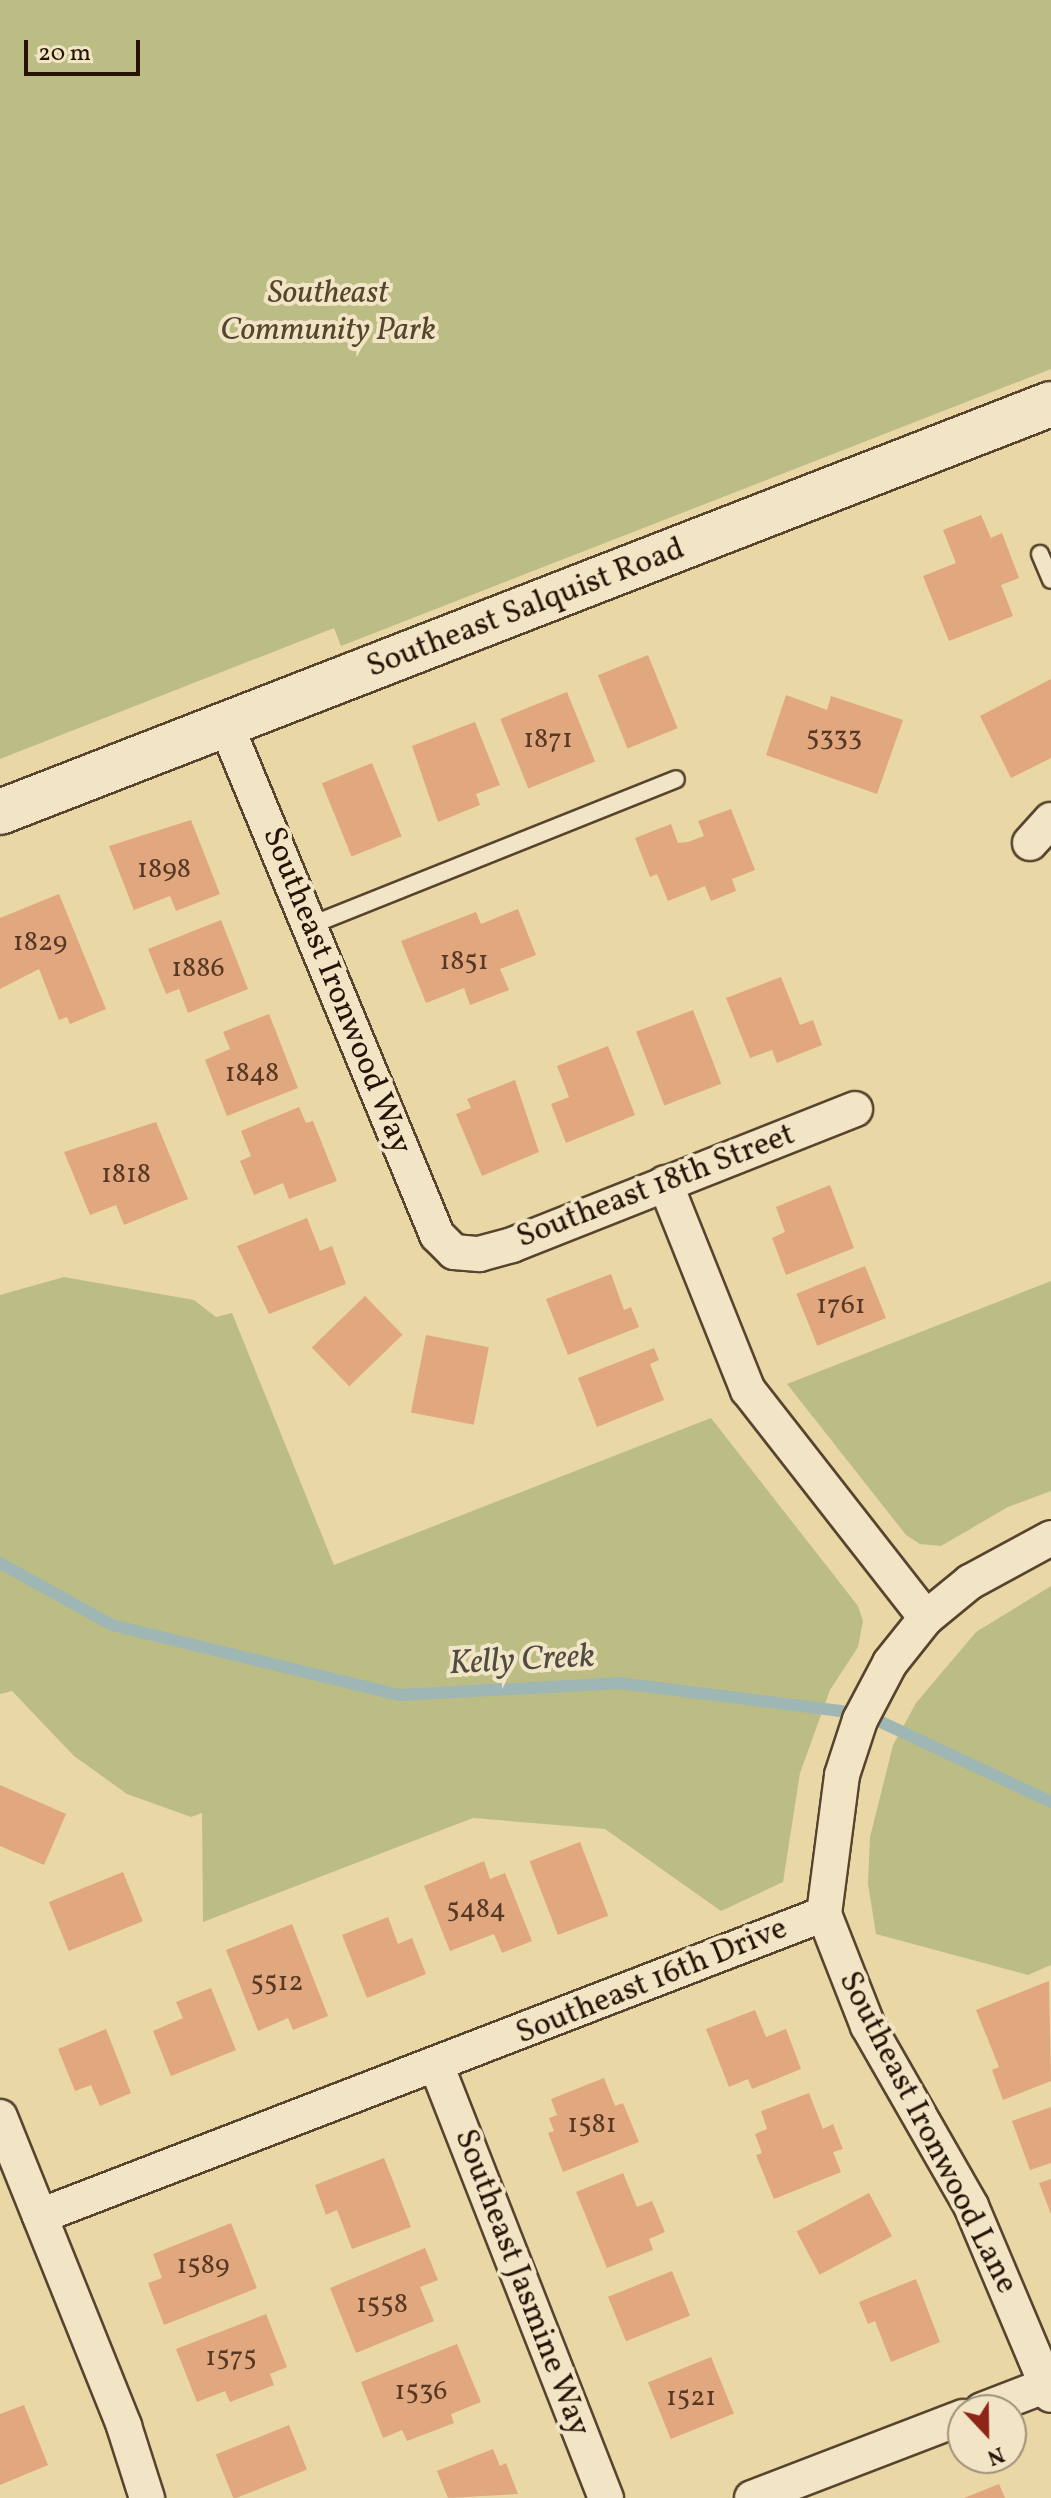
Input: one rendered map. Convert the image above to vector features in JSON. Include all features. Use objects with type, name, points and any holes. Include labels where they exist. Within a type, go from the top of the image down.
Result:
[{"type":"street","name":"Southeast Salquist Road","points":[[0,812],[1051,404]]},
{"type":"street","name":"Southeast Ironwood Way","points":[[226,725],[437,1235],[454,1252]]},
{"type":"street","name":"Southeast 18th Street","points":[[454,1252],[479,1254],[512,1245],[855,1109]]},
{"type":"street","points":[[665,1183],[748,1390],[926,1618]]},
{"type":"street","name":"Southeast 16th Drive","points":[[40,2216],[437,2067],[824,1914],[842,1775],[860,1720],[890,1663],[926,1618],[970,1582],[1051,1538]]},
{"type":"street","name":"Southeast Ironwood Lane","points":[[824,1914],[851,1990],[971,2206],[1049,2390]]},
{"type":"street","name":"Southeast Jasmine Way","points":[[437,2067],[606,2498]]},
{"type":"street","points":[[0,2117],[124,2426],[147,2498]]},
{"type":"street","points":[[1027,2397],[1049,2390]]},
{"type":"street","points":[[752,2498],[947,2423]]},
{"type":"lane","points":[[1040,554],[1051,580]]},
{"type":"lane","points":[[309,926],[676,779]]},
{"type":"green space","name":"Southeast Community Park","points":[[0,0],[1051,0],[1051,369],[341,646],[334,628],[0,759]]},
{"type":"green space","points":[[64,1277],[194,1300],[216,1317],[232,1313],[334,1565],[711,1418],[858,1606],[863,1621],[858,1647],[830,1690],[800,1773],[783,1882],[721,1911],[605,1829],[473,1818],[203,1922],[202,1813],[191,1817],[127,1794],[74,1756],[12,1691],[0,1694],[0,1295]]},
{"type":"green space","points":[[1051,1281],[1051,1491],[1008,1507],[941,1546],[920,1544],[906,1535],[787,1384]]},
{"type":"green space","points":[[1051,1586],[1051,1965],[1028,1975],[876,1934],[868,1884],[870,1837],[893,1745],[916,1703],[976,1632]]},
{"type":"building","points":[[981,515],[991,538],[1002,533],[1019,578],[1001,585],[1013,616],[949,641],[923,576],[956,563],[943,530]]},
{"type":"building","points":[[648,655],[678,728],[628,748],[598,675]]},
{"type":"building","points":[[1051,679],[1051,758],[1011,778],[980,716]]},
{"type":"building","points":[[567,692],[595,762],[528,789],[500,719]]},
{"type":"building","points":[[786,695],[827,710],[831,696],[903,720],[877,794],[766,755]]},
{"type":"building","points":[[475,722],[500,785],[476,794],[480,805],[438,822],[412,746]]},
{"type":"building","points":[[372,763],[402,836],[352,856],[322,783]]},
{"type":"building","points":[[731,809],[755,870],[732,879],[736,891],[711,901],[705,886],[668,901],[657,874],[650,877],[635,838],[671,824],[678,843],[688,842],[704,836],[698,821]]},
{"type":"building","points":[[191,820],[220,894],[176,911],[170,896],[134,910],[109,846]]},
{"type":"building","points":[[59,894],[106,1009],[70,1024],[67,1017],[59,1020],[39,969],[0,989],[0,918]]},
{"type":"building","points":[[518,909],[536,955],[500,969],[509,990],[470,1005],[464,988],[426,1003],[401,941],[476,912],[481,924]]},
{"type":"building","points":[[221,920],[248,989],[188,1013],[179,989],[166,994],[148,949]]},
{"type":"building","points":[[781,977],[800,1025],[813,1020],[822,1045],[777,1063],[772,1050],[750,1058],[726,998]]},
{"type":"building","points":[[693,1010],[721,1084],[664,1106],[636,1032]]},
{"type":"building","points":[[269,1014],[298,1088],[227,1116],[205,1060],[230,1049],[223,1032]]},
{"type":"building","points":[[608,1046],[635,1115],[566,1143],[551,1104],[569,1097],[557,1066]]},
{"type":"building","points":[[515,1080],[539,1152],[482,1176],[456,1114],[471,1108],[467,1099]]},
{"type":"building","points":[[299,1107],[306,1123],[313,1121],[337,1181],[289,1199],[283,1183],[254,1195],[240,1161],[251,1156],[241,1131]]},
{"type":"building","points":[[156,1122],[188,1199],[124,1225],[116,1205],[90,1215],[64,1152]]},
{"type":"building","points":[[830,1185],[854,1248],[786,1275],[772,1238],[785,1232],[776,1207]]},
{"type":"building","points":[[307,1218],[320,1251],[332,1246],[346,1284],[269,1314],[237,1246]]},
{"type":"building","points":[[865,1266],[886,1318],[817,1346],[796,1294]]},
{"type":"building","points":[[611,1274],[624,1310],[631,1307],[639,1327],[568,1355],[546,1299]]},
{"type":"building","points":[[365,1296],[403,1335],[349,1386],[312,1347]]},
{"type":"building","points":[[426,1335],[489,1347],[474,1425],[411,1413]]},
{"type":"building","points":[[654,1348],[659,1360],[650,1364],[664,1400],[597,1427],[578,1378]]},
{"type":"building","points":[[0,1785],[66,1814],[44,1865],[0,1846]]},
{"type":"building","points":[[580,1842],[608,1916],[558,1935],[530,1861]]},
{"type":"building","points":[[484,1861],[490,1879],[505,1873],[532,1941],[502,1953],[494,1934],[450,1951],[424,1886]]},
{"type":"building","points":[[123,1872],[143,1921],[69,1951],[49,1902]]},
{"type":"building","points":[[388,1917],[398,1944],[412,1938],[426,1974],[367,1998],[342,1935]]},
{"type":"building","points":[[292,1924],[328,2016],[293,2030],[288,2018],[258,2031],[226,1950]]},
{"type":"building","points":[[1049,1981],[1051,2081],[1003,2100],[992,2070],[999,2067],[976,2010]]},
{"type":"building","points":[[211,1988],[236,2050],[171,2076],[153,2031],[183,2018],[176,2002]]},
{"type":"building","points":[[755,2010],[766,2037],[786,2029],[801,2069],[752,2089],[748,2079],[729,2087],[706,2029]]},
{"type":"building","points":[[106,2029],[131,2093],[100,2106],[91,2085],[75,2091],[58,2049]]},
{"type":"building","points":[[604,2078],[615,2106],[623,2103],[639,2142],[563,2172],[548,2133],[554,2131],[549,2118],[557,2115],[551,2099]]},
{"type":"building","points":[[809,2093],[823,2129],[833,2124],[843,2149],[833,2152],[841,2172],[774,2199],[756,2155],[762,2153],[755,2134],[767,2129],[761,2111]]},
{"type":"building","points":[[1051,2107],[1051,2163],[1030,2170],[1012,2121]]},
{"type":"building","points":[[384,2158],[411,2227],[352,2249],[337,2210],[326,2215],[315,2185]]},
{"type":"building","points":[[623,2173],[637,2207],[652,2201],[665,2232],[649,2239],[653,2250],[607,2268],[576,2192]]},
{"type":"building","points":[[1051,2179],[1051,2214],[1039,2183]]},
{"type":"building","points":[[869,2193],[892,2236],[820,2275],[797,2231]]},
{"type":"building","points":[[231,2223],[257,2288],[164,2325],[148,2283],[162,2278],[153,2254]]},
{"type":"building","points":[[425,2248],[438,2280],[420,2287],[434,2321],[356,2353],[330,2288]]},
{"type":"building","points":[[672,2271],[690,2316],[626,2341],[608,2297]]},
{"type":"building","points":[[916,2279],[940,2342],[891,2362],[875,2321],[868,2324],[859,2302]]},
{"type":"building","points":[[266,2314],[287,2367],[270,2374],[274,2385],[230,2402],[225,2391],[197,2402],[176,2349]]},
{"type":"building","points":[[457,2344],[481,2402],[451,2414],[454,2423],[407,2441],[402,2430],[383,2438],[361,2382]]},
{"type":"building","points":[[711,2357],[734,2414],[671,2439],[648,2382]]},
{"type":"building","points":[[24,2405],[48,2465],[0,2485],[0,2414]]},
{"type":"building","points":[[289,2425],[307,2470],[233,2498],[216,2455]]},
{"type":"building","points":[[493,2449],[500,2466],[506,2463],[518,2494],[448,2498],[437,2471]]},
{"type":"building","points":[[999,2484],[1005,2498],[964,2498]]},
{"type":"waterway","name":"Kelly Creek","points":[[0,1563],[112,1625],[400,1695],[619,1683],[864,1714],[1051,1802]]}]
